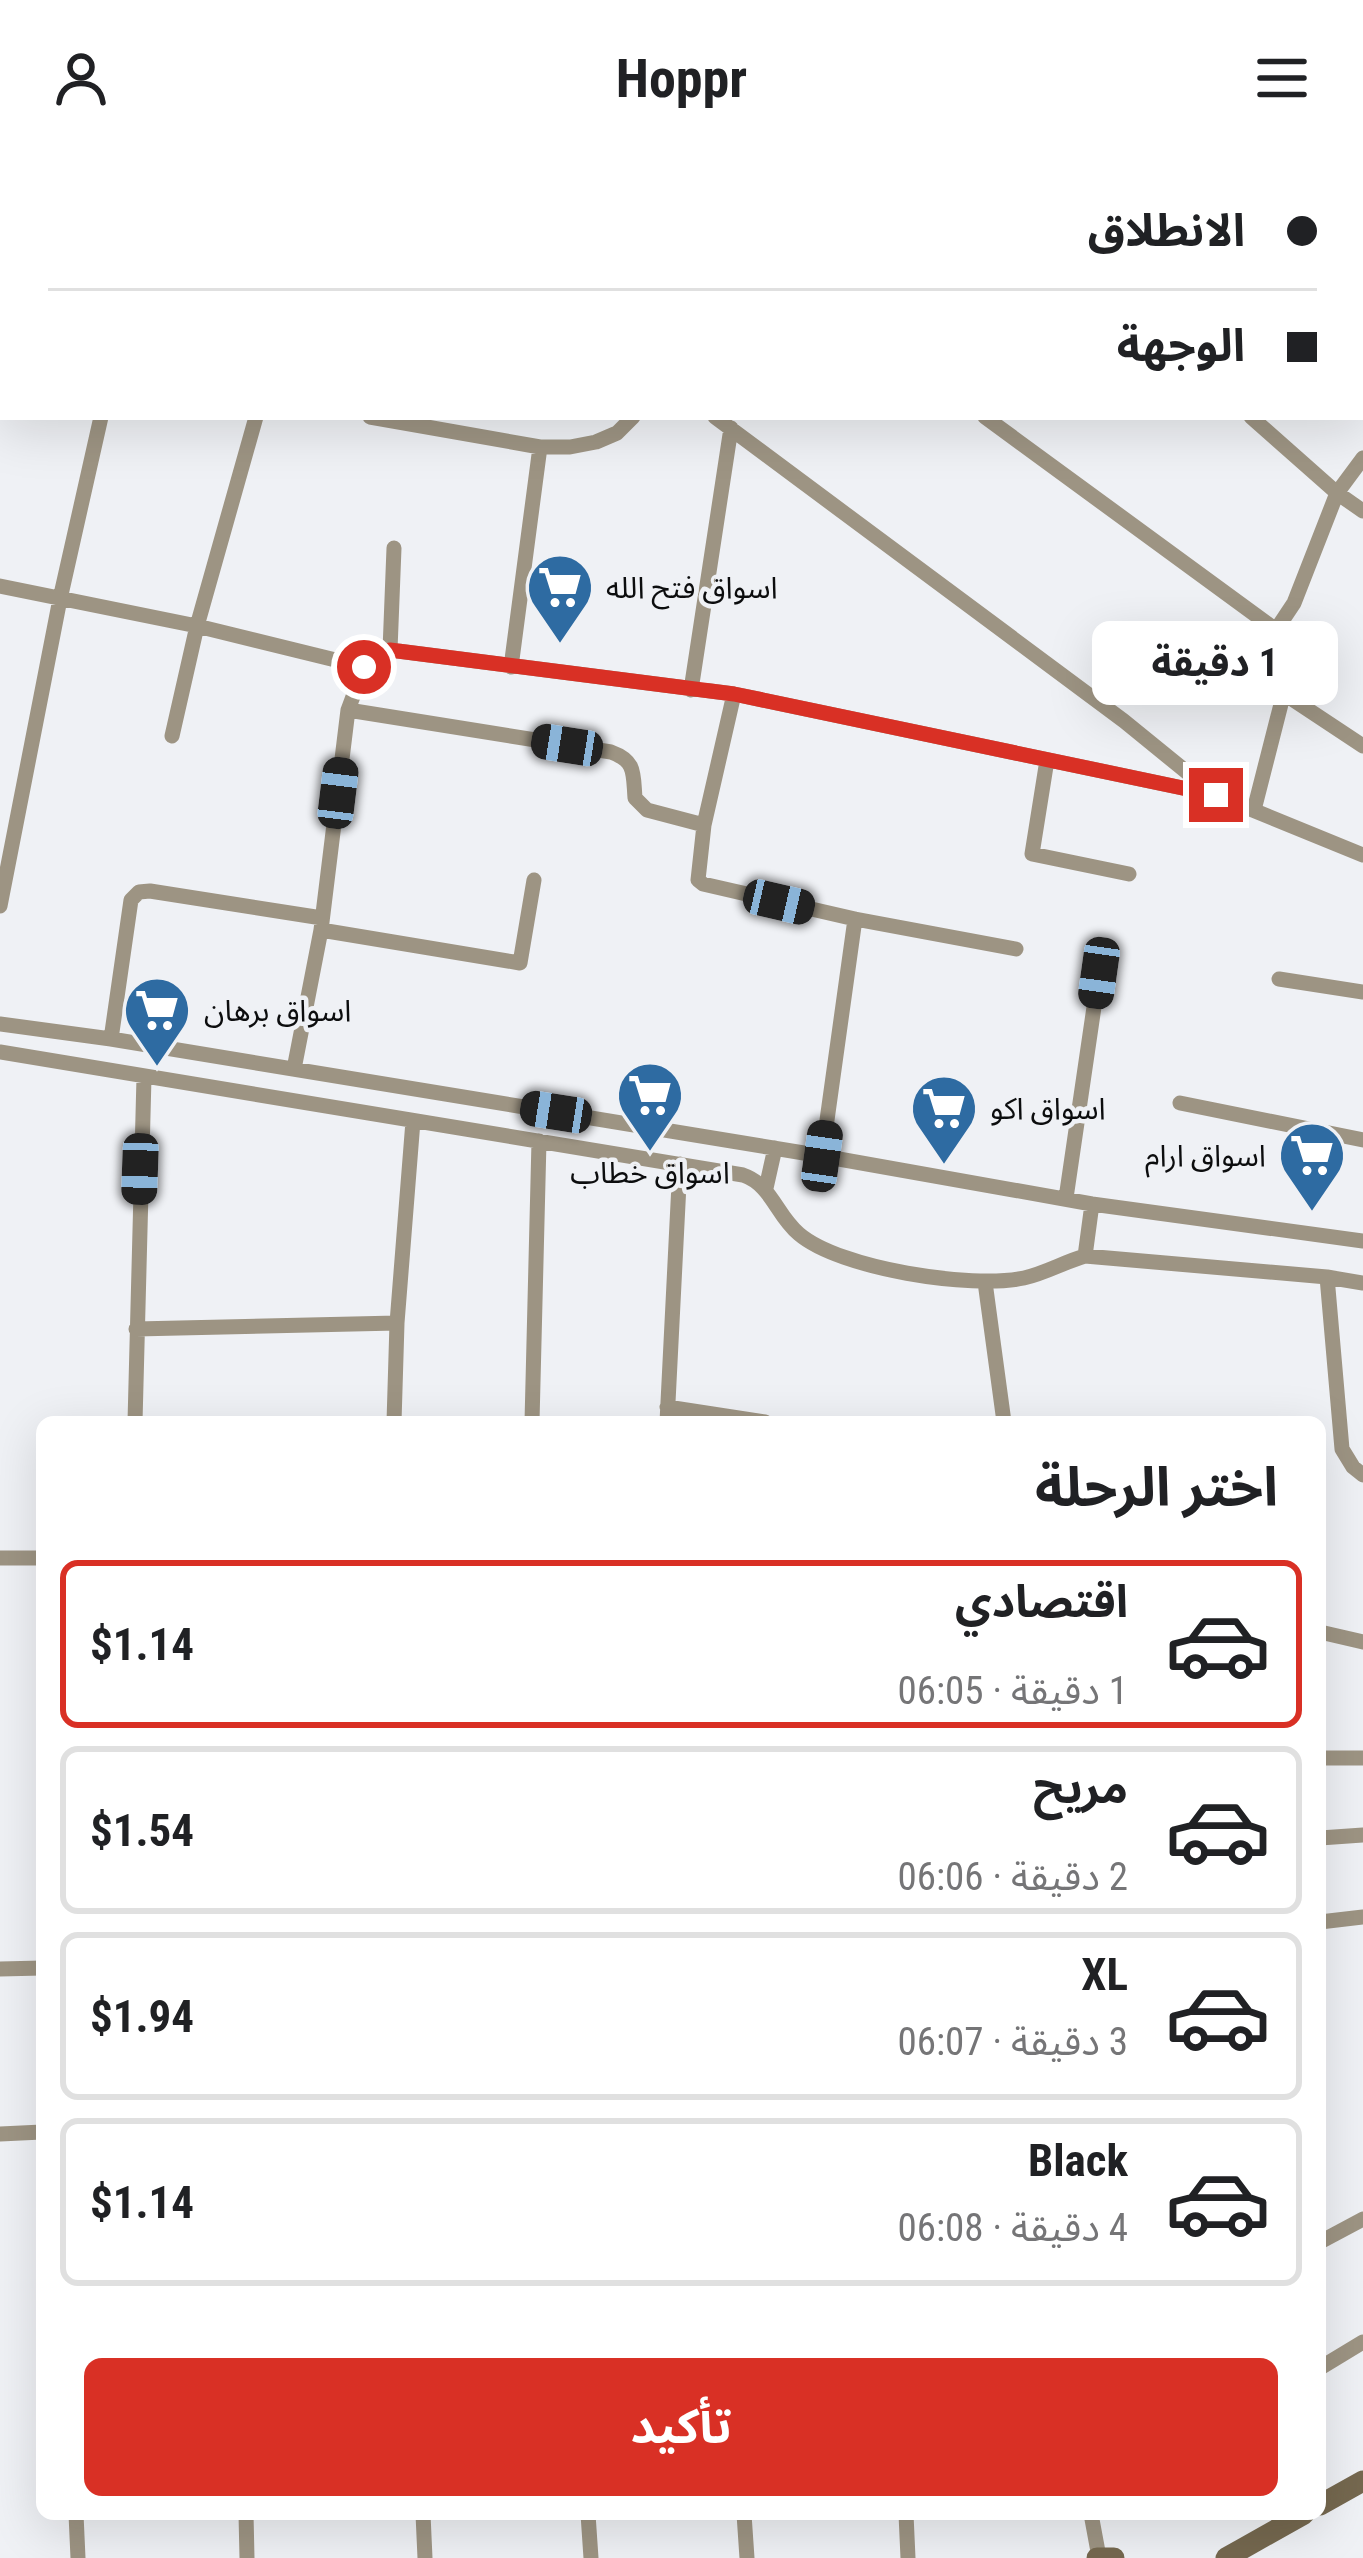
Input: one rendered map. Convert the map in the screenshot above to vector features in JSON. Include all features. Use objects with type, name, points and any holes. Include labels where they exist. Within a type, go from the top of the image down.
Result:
[{"type":"street","points":[[0,905],[100,420]]},
{"type":"street","points":[[172,736],[197,626],[255,420]]},
{"type":"street","points":[[387,420],[540,447],[596,442],[617,433],[630,420]]},
{"type":"street","points":[[719,420],[1216,795]]},
{"type":"street","points":[[989,420],[1288,643],[1292,662],[1255,810]]},
{"type":"street","points":[[1254,420],[1363,511]]},
{"type":"street","points":[[691,690],[731,428]]},
{"type":"street","points":[[511,667],[540,447]]},
{"type":"street","points":[[1276,630],[1294,603],[1337,493],[1363,458]]},
{"type":"street","points":[[390,650],[394,548]]},
{"type":"street","points":[[0,586],[197,626],[364,667]]},
{"type":"street","points":[[294,1069],[321,924],[348,710],[364,667],[390,650],[734,694],[1216,795],[1363,855]]},
{"type":"street","points":[[1283,693],[1363,746]]},
{"type":"street","points":[[734,694],[704,825],[698,880],[855,920],[1016,949]]},
{"type":"street","points":[[348,710],[611,752],[626,758],[631,766],[635,798],[647,810],[704,825]]},
{"type":"street","points":[[1047,760],[1032,854],[1129,874]]},
{"type":"street","points":[[111,1039],[131,900],[139,892],[520,963],[534,880]]},
{"type":"street","points":[[822,1156],[855,920]]},
{"type":"street","points":[[1066,1198],[1099,973]]},
{"type":"street","points":[[1280,979],[1363,992]]},
{"type":"street","points":[[0,1024],[775,1148],[1092,1204],[1363,1241]]},
{"type":"street","points":[[0,1052],[743,1175],[766,1188],[797,1233],[820,1249],[933,1278],[1021,1279],[1085,1256],[1363,1283]]},
{"type":"street","points":[[135,1416],[144,1077]]},
{"type":"street","points":[[1180,1102],[1363,1140]]},
{"type":"street","points":[[394,1416],[413,1121]]},
{"type":"street","points":[[532,1416],[539,1142]]},
{"type":"street","points":[[766,1188],[775,1148]]},
{"type":"street","points":[[667,1414],[680,1164]]},
{"type":"street","points":[[1085,1256],[1092,1204]]},
{"type":"street","points":[[1327,1277],[1342,1449],[1363,1474]]},
{"type":"street","points":[[985,1282],[1003,1416]]},
{"type":"street","points":[[136,1329],[397,1323]]},
{"type":"street","points":[[0,1558],[36,1558]]},
{"type":"street","points":[[1326,1633],[1363,1642]]},
{"type":"street","points":[[1326,1758],[1363,1758]]},
{"type":"street","points":[[1326,1838],[1363,1835]]},
{"type":"street","points":[[1326,1921],[1363,1917]]},
{"type":"street","points":[[0,1969],[36,1968]]},
{"type":"street","points":[[0,2134],[36,2132]]},
{"type":"street","points":[[1326,2239],[1363,2219]]},
{"type":"street","points":[[1326,2364],[1363,2342]]},
{"type":"street","points":[[1326,2502],[1363,2481]]},
{"type":"street","points":[[76,2520],[78,2558]]},
{"type":"street","points":[[245,2520],[247,2558]]},
{"type":"street","points":[[423,2520],[424,2558]]},
{"type":"street","points":[[588,2520],[591,2558]]},
{"type":"street","points":[[745,2520],[747,2558]]},
{"type":"street","points":[[906,2520],[908,2558]]},
{"type":"street","points":[[1092,2520],[1098,2558],[1114,2558]]},
{"type":"street","points":[[1226,2558],[1293,2520]]},
{"type":"place","name":"اسواق فتح الله","points":[[560,646]]},
{"type":"place","name":"اسواق برهان","points":[[157,1069]]},
{"type":"place","name":"اسواق خطاب","points":[[650,1154]]},
{"type":"place","name":"اسواق اكو","points":[[944,1167]]},
{"type":"place","name":"اسواق ارام","points":[[1312,1214]]},
{"type":"route","points":[[364,667],[390,650],[734,694],[1216,795]]}]
